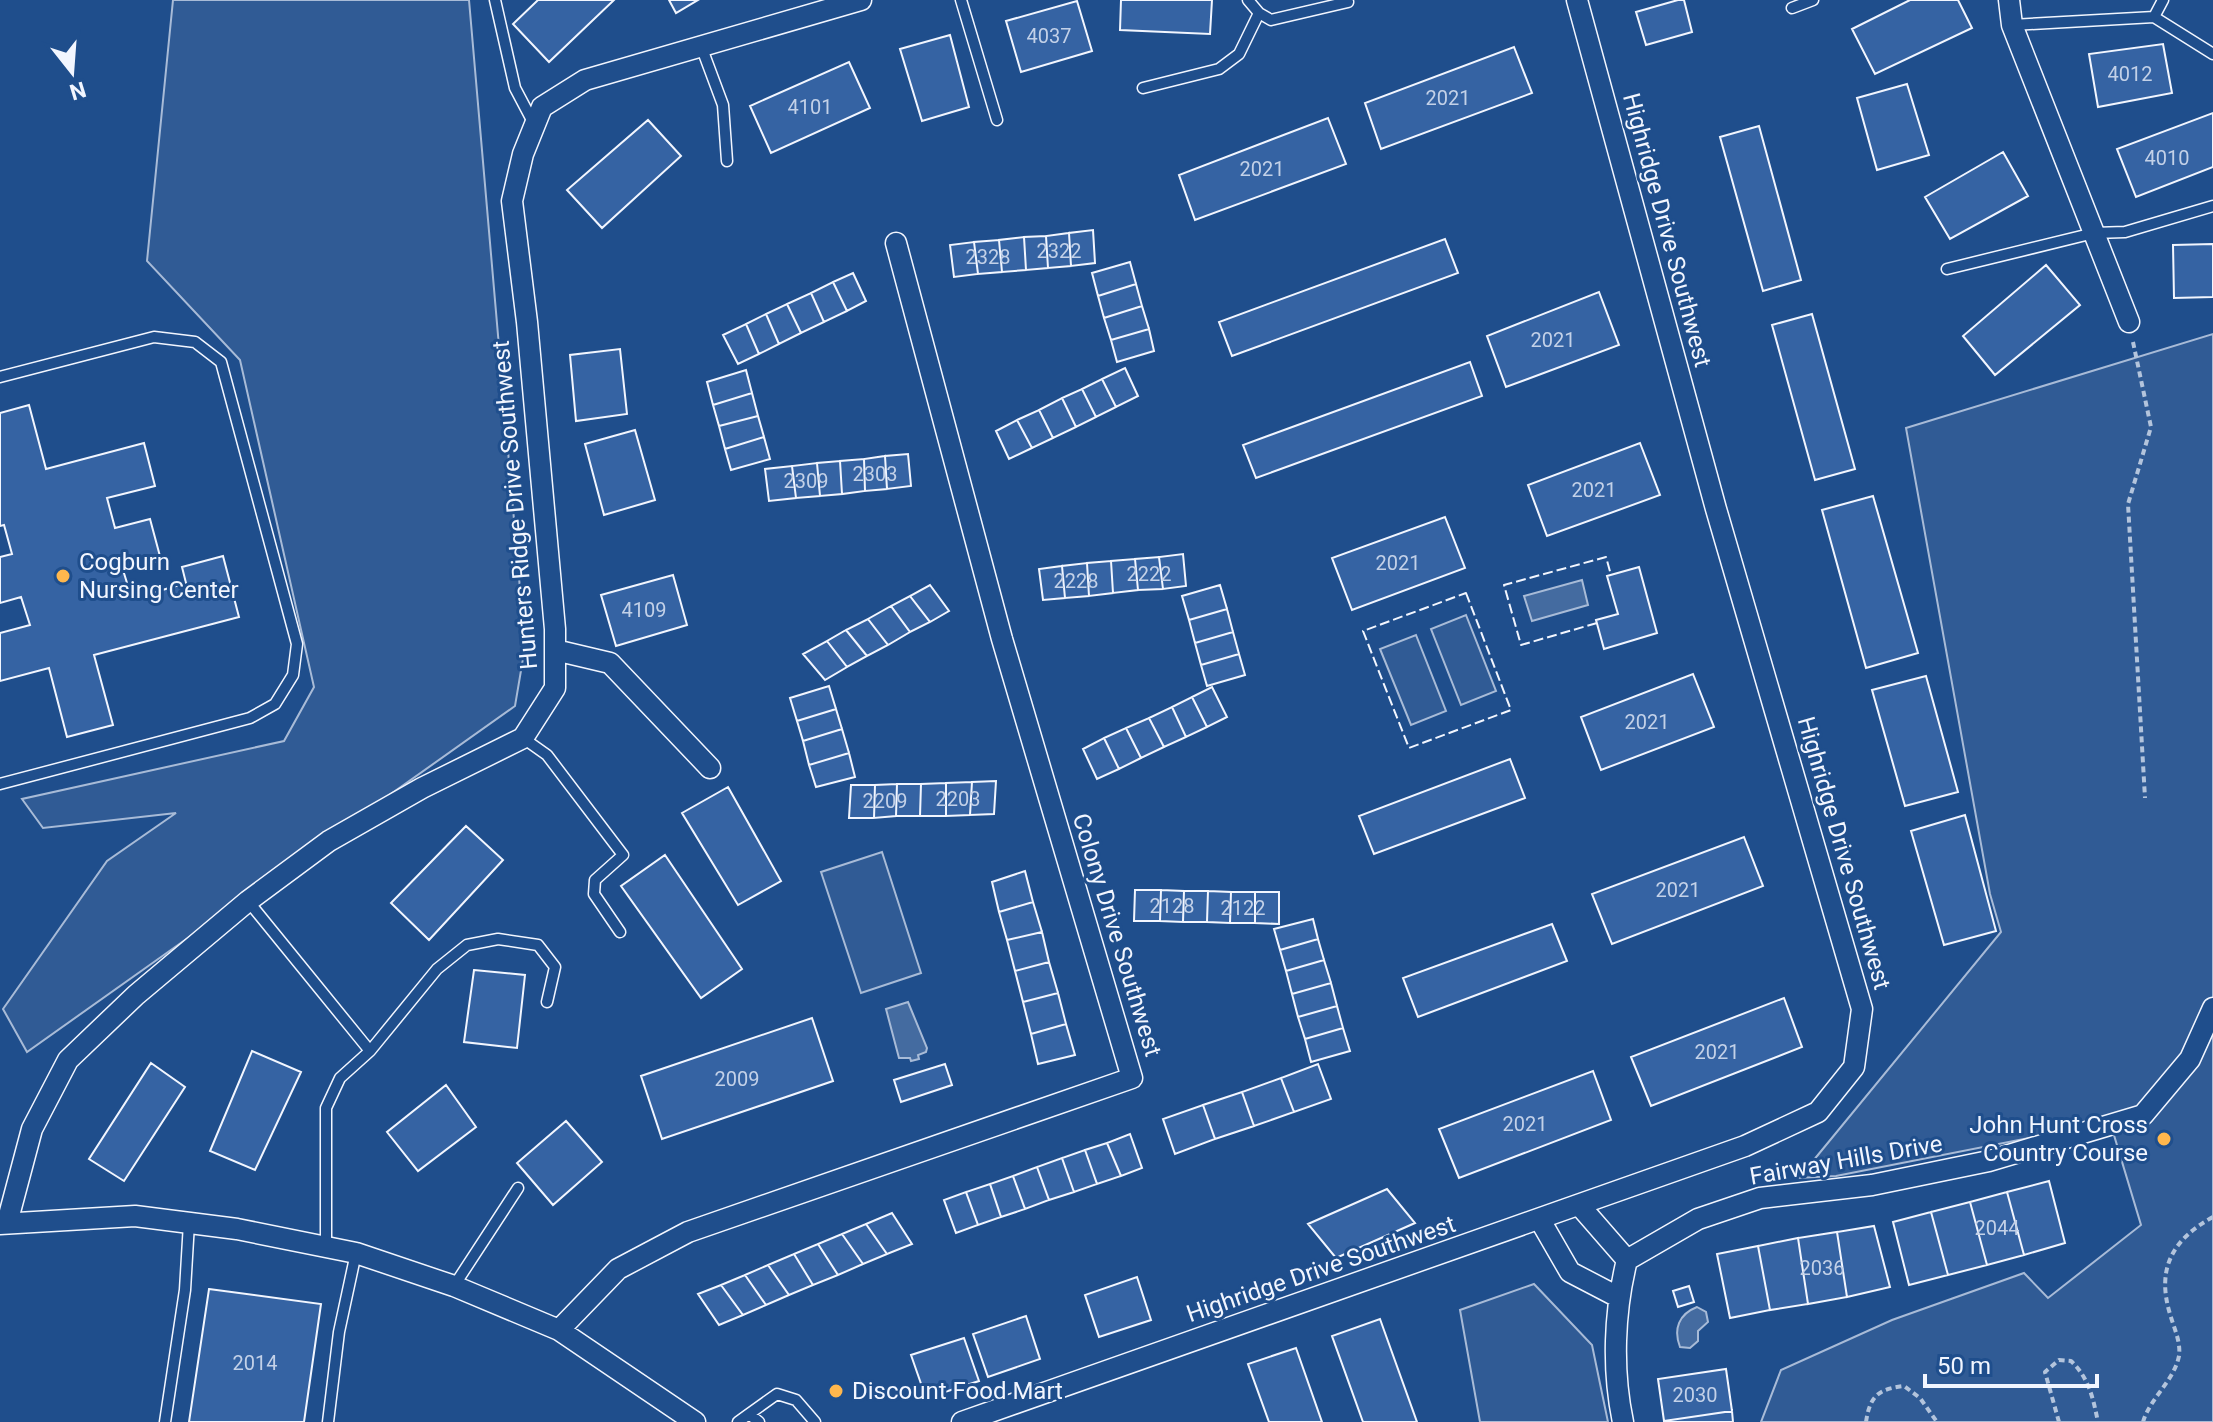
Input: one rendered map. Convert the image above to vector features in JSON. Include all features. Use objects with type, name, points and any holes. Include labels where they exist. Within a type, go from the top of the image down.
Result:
[{"type":"street","name":"Hunters Ridge Drive Southwest","points":[[523,738],[555,688],[555,650],[527,322],[512,201],[523,154],[542,107],[585,80],[829,4],[861,0]]},
{"type":"street","name":"Highridge Drive Southwest","points":[[962,1422],[1745,1146],[1818,1112],[1854,1067],[1862,1009],[1716,509],[1577,0]]},
{"type":"street","points":[[2009,0],[2012,25],[2129,322]]},
{"type":"street","name":"Colony Drive Southwest","points":[[559,1330],[618,1269],[688,1232],[1132,1078],[1002,639],[896,243]]},
{"type":"street","points":[[555,650],[610,663],[710,768]]},
{"type":"street","points":[[523,738],[422,788],[329,841],[248,901],[136,995],[68,1060],[32,1129],[4,1224],[135,1216],[237,1229],[356,1253],[454,1286],[559,1330],[695,1422]]},
{"type":"street","name":"Fairway Hills Drive","points":[[1627,1260],[1698,1219],[1760,1198],[1872,1185],[1989,1161],[2143,1115],[2190,1059],[2213,1008]]},
{"type":"street","points":[[1580,1206],[1627,1260],[1618,1297],[1617,1395],[1623,1422]]},
{"type":"street","points":[[1540,1220],[1570,1272],[1618,1297]]},
{"type":"lane","points":[[495,0],[515,88],[535,125]]},
{"type":"lane","points":[[961,0],[997,120]]},
{"type":"lane","points":[[1248,0],[1259,13],[1271,20],[1348,2]]},
{"type":"lane","points":[[1792,8],[1813,0]]},
{"type":"lane","points":[[2154,17],[2163,0]]},
{"type":"lane","points":[[1143,88],[1219,69],[1239,54],[1259,13]]},
{"type":"lane","points":[[2012,25],[2154,17],[2213,54]]},
{"type":"lane","points":[[701,46],[723,105],[727,161]]},
{"type":"lane","points":[[1947,269],[2094,233],[2125,232],[2213,206]]},
{"type":"lane","points":[[0,377],[154,337],[195,342],[221,362],[297,644],[293,675],[275,704],[250,718],[0,784]]},
{"type":"lane","points":[[523,738],[547,755],[623,855],[595,880],[594,894],[620,932]]},
{"type":"lane","points":[[248,901],[370,1051]]},
{"type":"lane","points":[[326,1247],[326,1108],[340,1078],[370,1051],[437,969],[467,945],[498,939],[538,945],[555,967],[547,1002]]},
{"type":"lane","points":[[454,1286],[518,1188]]},
{"type":"lane","points":[[165,1422],[185,1290],[189,1223]]},
{"type":"lane","points":[[328,1422],[339,1332],[356,1253]]},
{"type":"lane","points":[[738,1422],[777,1394],[796,1400],[815,1422]]},
{"type":"lane","points":[[749,1414],[759,1422]]},
{"type":"path","points":[[2129,322],[2151,427],[2128,504],[2145,798]]},
{"type":"path","points":[[2143,1422],[2176,1366],[2180,1353],[2165,1295],[2165,1275],[2172,1252],[2188,1233],[2213,1217]]},
{"type":"path","points":[[2059,1422],[2045,1372],[2059,1360],[2071,1361],[2084,1375],[2093,1396],[2098,1422]]},
{"type":"path","points":[[1866,1422],[1868,1406],[1876,1395],[1886,1388],[1904,1386],[1920,1398],[1937,1422]]},
{"type":"shaded area","points":[[173,0],[469,0],[525,647],[515,706],[27,1052],[3,1009],[107,861],[176,813],[43,828],[22,799],[284,741],[314,687],[240,360],[147,261]]},
{"type":"shaded area","points":[[2213,334],[2213,1422],[1761,1422],[1781,1370],[1892,1320],[2024,1273],[2048,1298],[2141,1225],[2110,1122],[1836,1176],[1799,1178],[2001,932],[1990,894],[1906,428]]},
{"type":"shaded area","points":[[1582,580],[1588,605],[1532,621],[1524,596]]},
{"type":"shaded area","points":[[1466,615],[1496,691],[1461,705],[1431,629]]},
{"type":"shaded area","points":[[1416,635],[1446,711],[1411,725],[1380,649]]},
{"type":"shaded area","points":[[882,852],[921,973],[861,993],[821,872]]},
{"type":"shaded area","points":[[908,1002],[927,1048],[926,1052],[918,1055],[919,1059],[911,1061],[910,1058],[899,1058],[886,1009]]},
{"type":"shaded area","points":[[1534,1284],[1592,1345],[1608,1422],[1480,1422],[1460,1310]]},
{"type":"shaded area","points":[[1697,1307],[1706,1312],[1708,1322],[1698,1331],[1698,1341],[1690,1348],[1680,1347],[1677,1334],[1679,1323]]},
{"type":"building","points":[[538,0],[614,0],[549,62],[513,24]]},
{"type":"building","points":[[669,0],[698,0],[676,13]]},
{"type":"building","points":[[1121,0],[1212,0],[1210,34],[1120,30]]},
{"type":"building","points":[[1684,0],[1692,32],[1646,45],[1636,12]]},
{"type":"building","points":[[1910,0],[1958,0],[1972,28],[1875,74],[1852,29]]},
{"type":"building","points":[[1077,1],[1092,51],[1021,72],[1006,21]]},
{"type":"building","points":[[950,35],[969,107],[922,121],[900,49]]},
{"type":"building","points":[[2163,44],[2172,93],[2098,107],[2089,54]]},
{"type":"building","points":[[1514,47],[1532,93],[1381,149],[1365,103]]},
{"type":"building","points":[[849,62],[870,108],[771,153],[750,106]]},
{"type":"building","points":[[1907,84],[1929,155],[1877,170],[1857,98]]},
{"type":"building","points":[[2213,113],[2213,167],[2136,197],[2117,149]]},
{"type":"building","points":[[1328,118],[1346,164],[1195,220],[1179,175]]},
{"type":"building","points":[[648,120],[681,156],[602,228],[567,190]]},
{"type":"building","points":[[1759,126],[1801,280],[1763,291],[1720,137]]},
{"type":"building","points":[[2003,152],[2028,196],[1950,239],[1925,197]]},
{"type":"building","points":[[1093,230],[1095,263],[1071,266],[1069,233]]},
{"type":"building","points":[[1069,233],[1071,266],[1048,268],[1046,236]]},
{"type":"building","points":[[1046,236],[1048,268],[1026,270],[1024,237]]},
{"type":"building","points":[[1024,237],[1026,270],[1002,272],[999,240]]},
{"type":"building","points":[[1445,239],[1458,273],[1232,356],[1219,322]]},
{"type":"building","points":[[999,240],[1002,272],[978,274],[974,242]]},
{"type":"building","points":[[974,242],[978,274],[954,277],[950,245]]},
{"type":"building","points":[[2213,244],[2213,297],[2174,298],[2173,245]]},
{"type":"building","points":[[1130,262],[1136,284],[1098,296],[1092,273]]},
{"type":"building","points":[[2046,265],[2080,305],[1995,375],[1963,336]]},
{"type":"building","points":[[853,273],[866,301],[847,311],[833,282]]},
{"type":"building","points":[[833,282],[847,311],[824,322],[811,293]]},
{"type":"building","points":[[1136,284],[1142,306],[1104,318],[1098,296]]},
{"type":"building","points":[[1599,292],[1619,345],[1506,387],[1487,336]]},
{"type":"building","points":[[811,293],[824,322],[801,333],[787,304]]},
{"type":"building","points":[[787,304],[801,333],[779,344],[766,314]]},
{"type":"building","points":[[1142,306],[1149,329],[1111,340],[1104,318]]},
{"type":"building","points":[[766,314],[779,344],[759,354],[746,324]]},
{"type":"building","points":[[1812,314],[1855,469],[1815,480],[1772,325]]},
{"type":"building","points":[[746,324],[759,354],[738,364],[723,335]]},
{"type":"building","points":[[1149,329],[1154,351],[1117,362],[1111,340]]},
{"type":"building","points":[[620,349],[627,414],[576,421],[570,355]]},
{"type":"building","points":[[1470,362],[1482,396],[1256,478],[1243,445]]},
{"type":"building","points":[[1125,368],[1138,396],[1116,407],[1102,379]]},
{"type":"building","points":[[746,370],[752,393],[713,405],[707,382]]},
{"type":"building","points":[[1102,379],[1116,407],[1096,417],[1082,389]]},
{"type":"building","points":[[1082,389],[1096,417],[1076,427],[1062,398]]},
{"type":"building","points":[[752,393],[758,416],[719,426],[713,405]]},
{"type":"building","points":[[1062,398],[1076,427],[1053,438],[1039,410]]},
{"type":"building","name":"Cogburn Nursing Center","points":[[29,405],[46,469],[144,443],[155,486],[107,498],[115,528],[150,519],[161,560],[123,570],[132,599],[186,583],[182,567],[223,556],[239,617],[94,655],[113,725],[67,737],[49,668],[0,681],[0,633],[30,625],[21,597],[0,603],[0,557],[12,554],[4,525],[0,526],[0,413]]},
{"type":"building","points":[[1039,410],[1053,438],[1032,448],[1017,420]]},
{"type":"building","points":[[758,416],[764,437],[725,449],[719,426]]},
{"type":"building","points":[[1017,420],[1032,448],[1009,459],[996,431]]},
{"type":"building","points":[[635,430],[655,500],[604,515],[585,444]]},
{"type":"building","points":[[764,437],[770,459],[731,470],[725,449]]},
{"type":"building","points":[[1640,443],[1660,495],[1547,536],[1528,485]]},
{"type":"building","points":[[908,454],[911,486],[887,489],[885,456]]},
{"type":"building","points":[[885,456],[887,489],[865,491],[864,459]]},
{"type":"building","points":[[864,459],[865,491],[842,494],[840,461]]},
{"type":"building","points":[[840,461],[842,494],[820,496],[817,463]]},
{"type":"building","points":[[817,463],[820,496],[796,498],[792,466]]},
{"type":"building","points":[[792,466],[796,498],[769,501],[765,469]]},
{"type":"building","points":[[1873,496],[1918,653],[1866,668],[1822,510]]},
{"type":"building","points":[[1445,517],[1465,568],[1352,610],[1332,558]]},
{"type":"building","points":[[1183,554],[1186,586],[1163,589],[1159,557]]},
{"type":"building","points":[[1159,557],[1163,589],[1138,590],[1135,559]]},
{"type":"building","points":[[1135,559],[1138,590],[1113,593],[1111,561]]},
{"type":"building","points":[[1111,561],[1113,593],[1089,596],[1087,563]]},
{"type":"building","points":[[1087,563],[1089,596],[1065,598],[1062,566]]},
{"type":"building","points":[[1062,566],[1065,598],[1043,600],[1039,569]]},
{"type":"building","points":[[1639,567],[1657,633],[1604,649],[1596,620],[1618,614],[1607,576]]},
{"type":"building","points":[[673,575],[687,625],[616,646],[601,595]]},
{"type":"building","points":[[930,585],[949,611],[930,622],[910,596]]},
{"type":"building","points":[[1220,585],[1227,609],[1189,620],[1182,596]]},
{"type":"building","points":[[910,596],[930,622],[910,632],[891,606]]},
{"type":"building","points":[[891,606],[910,632],[888,645],[868,619]]},
{"type":"building","points":[[1227,609],[1233,632],[1195,643],[1189,620]]},
{"type":"building","points":[[868,619],[888,645],[867,656],[846,630]]},
{"type":"building","points":[[846,630],[867,656],[847,667],[827,641]]},
{"type":"building","points":[[1233,632],[1239,654],[1201,665],[1195,643]]},
{"type":"building","points":[[827,641],[847,667],[825,680],[803,654]]},
{"type":"building","points":[[1239,654],[1245,675],[1207,686],[1201,665]]},
{"type":"building","points":[[1693,674],[1714,727],[1601,770],[1581,717]]},
{"type":"building","points":[[1926,676],[1958,792],[1905,806],[1872,690]]},
{"type":"building","points":[[829,686],[836,709],[797,721],[790,698]]},
{"type":"building","points":[[1212,687],[1227,717],[1207,727],[1192,697]]},
{"type":"building","points":[[1192,697],[1207,727],[1186,737],[1172,707]]},
{"type":"building","points":[[1172,707],[1186,737],[1164,747],[1149,718]]},
{"type":"building","points":[[836,709],[842,729],[803,741],[797,721]]},
{"type":"building","points":[[1149,718],[1164,747],[1141,758],[1126,728]]},
{"type":"building","points":[[1126,728],[1141,758],[1119,769],[1104,738]]},
{"type":"building","points":[[842,729],[849,753],[809,765],[803,741]]},
{"type":"building","points":[[1104,738],[1119,769],[1097,779],[1083,749]]},
{"type":"building","points":[[849,753],[855,777],[816,787],[809,765]]},
{"type":"building","points":[[1510,759],[1525,798],[1374,854],[1359,816]]},
{"type":"building","points":[[996,781],[994,814],[970,815],[972,782]]},
{"type":"building","points":[[972,782],[970,815],[946,816],[946,783]]},
{"type":"building","points":[[946,783],[946,816],[920,816],[921,784]]},
{"type":"building","points":[[897,784],[896,816],[874,818],[875,785]]},
{"type":"building","points":[[897,784],[921,784],[920,816],[896,816]]},
{"type":"building","points":[[851,785],[875,785],[874,818],[849,818]]},
{"type":"building","points":[[728,787],[781,881],[738,905],[682,813]]},
{"type":"building","points":[[1965,815],[1996,931],[1944,945],[1911,831]]},
{"type":"building","points":[[466,826],[503,860],[429,940],[391,903]]},
{"type":"building","points":[[1744,837],[1763,886],[1612,944],[1592,894]]},
{"type":"building","points":[[665,855],[742,969],[701,998],[621,886]]},
{"type":"building","points":[[1025,871],[1033,902],[999,912],[992,882]]},
{"type":"building","points":[[1135,890],[1161,890],[1160,921],[1134,921]]},
{"type":"building","points":[[1161,890],[1184,891],[1183,922],[1160,921]]},
{"type":"building","points":[[1184,891],[1208,891],[1207,922],[1183,922]]},
{"type":"building","points":[[1208,891],[1231,892],[1230,923],[1207,922]]},
{"type":"building","points":[[1231,892],[1255,892],[1255,923],[1230,923]]},
{"type":"building","points":[[1255,892],[1279,892],[1279,924],[1255,923]]},
{"type":"building","points":[[1033,902],[1042,932],[1007,940],[999,912]]},
{"type":"building","points":[[1313,919],[1318,939],[1280,950],[1274,929]]},
{"type":"building","points":[[1552,924],[1567,961],[1418,1017],[1403,978]]},
{"type":"building","points":[[1042,932],[1049,962],[1015,971],[1007,940]]},
{"type":"building","points":[[1318,939],[1324,960],[1286,971],[1280,950]]},
{"type":"building","points":[[1324,960],[1331,983],[1292,994],[1286,971]]},
{"type":"building","points":[[1049,962],[1058,993],[1023,1002],[1015,971]]},
{"type":"building","points":[[474,970],[525,975],[517,1048],[464,1042]]},
{"type":"building","points":[[1331,983],[1337,1006],[1298,1017],[1292,994]]},
{"type":"building","points":[[1058,993],[1066,1024],[1031,1034],[1023,1002]]},
{"type":"building","points":[[1784,998],[1802,1047],[1651,1106],[1631,1057]]},
{"type":"building","points":[[1337,1006],[1343,1028],[1305,1039],[1298,1017]]},
{"type":"building","points":[[812,1018],[833,1081],[662,1139],[641,1076]]},
{"type":"building","points":[[1066,1024],[1075,1055],[1038,1064],[1031,1034]]},
{"type":"building","points":[[1343,1028],[1350,1051],[1311,1062],[1305,1039]]},
{"type":"building","points":[[252,1051],[301,1072],[255,1170],[210,1151]]},
{"type":"building","points":[[151,1063],[185,1087],[124,1181],[89,1159]]},
{"type":"building","points":[[945,1064],[952,1085],[901,1102],[894,1080]]},
{"type":"building","points":[[1318,1064],[1331,1099],[1294,1112],[1281,1078]]},
{"type":"building","points":[[1593,1071],[1611,1120],[1459,1178],[1439,1129]]},
{"type":"building","points":[[1281,1078],[1294,1112],[1254,1126],[1242,1092]]},
{"type":"building","points":[[446,1085],[476,1127],[418,1171],[387,1132]]},
{"type":"building","points":[[1242,1092],[1254,1126],[1215,1139],[1203,1105]]},
{"type":"building","points":[[1203,1105],[1215,1139],[1175,1154],[1163,1119]]},
{"type":"building","points":[[566,1121],[602,1162],[553,1205],[517,1163]]},
{"type":"building","points":[[1130,1134],[1142,1168],[1121,1176],[1107,1143]]},
{"type":"building","points":[[1107,1143],[1121,1176],[1097,1184],[1085,1150]]},
{"type":"building","points":[[1085,1150],[1097,1184],[1074,1192],[1062,1158]]},
{"type":"building","points":[[1062,1158],[1074,1192],[1049,1200],[1037,1167]]},
{"type":"building","points":[[1037,1167],[1049,1200],[1025,1209],[1013,1176]]},
{"type":"building","points":[[1013,1176],[1025,1209],[1001,1217],[990,1184]]},
{"type":"building","points":[[2049,1181],[2065,1243],[2024,1255],[2007,1192]]},
{"type":"building","points":[[990,1184],[1001,1217],[978,1225],[966,1192]]},
{"type":"building","points":[[1387,1189],[1415,1223],[1336,1258],[1308,1224]]},
{"type":"building","points":[[966,1192],[978,1225],[956,1233],[944,1200]]},
{"type":"building","points":[[2007,1192],[2024,1255],[1987,1265],[1970,1202]]},
{"type":"building","points":[[1970,1202],[1987,1265],[1948,1275],[1931,1212]]},
{"type":"building","points":[[1931,1212],[1948,1275],[1909,1285],[1893,1222]]},
{"type":"building","points":[[892,1213],[912,1244],[887,1254],[866,1224]]},
{"type":"building","points":[[866,1224],[887,1254],[863,1264],[842,1234]]},
{"type":"building","points":[[1874,1226],[1890,1287],[1847,1297],[1837,1232]]},
{"type":"building","points":[[1837,1232],[1847,1297],[1808,1304],[1798,1238]]},
{"type":"building","points":[[842,1234],[863,1264],[838,1275],[818,1244]]},
{"type":"building","points":[[1798,1238],[1808,1304],[1770,1310],[1758,1246]]},
{"type":"building","points":[[818,1244],[838,1275],[813,1285],[794,1254]]},
{"type":"building","points":[[1758,1246],[1770,1310],[1730,1318],[1717,1254]]},
{"type":"building","points":[[794,1254],[813,1285],[789,1295],[768,1265]]},
{"type":"building","points":[[768,1265],[789,1295],[766,1305],[745,1275]]},
{"type":"building","points":[[745,1275],[766,1305],[743,1315],[721,1285]]},
{"type":"building","points":[[1137,1277],[1151,1320],[1099,1337],[1085,1295]]},
{"type":"building","points":[[721,1285],[743,1315],[719,1325],[698,1294]]},
{"type":"building","points":[[1689,1286],[1694,1302],[1678,1307],[1673,1291]]},
{"type":"building","points":[[209,1289],[321,1304],[304,1422],[189,1422]]},
{"type":"building","points":[[1026,1316],[1040,1359],[988,1377],[973,1334]]},
{"type":"building","points":[[1380,1319],[1417,1422],[1363,1422],[1332,1336]]},
{"type":"building","points":[[964,1338],[979,1381],[926,1398],[911,1355]]},
{"type":"building","points":[[1296,1348],[1322,1422],[1269,1422],[1248,1364]]},
{"type":"building","points":[[1726,1369],[1732,1411],[1664,1421],[1658,1379]]},
{"type":"building","points":[[1732,1411],[1733,1422],[1664,1422],[1664,1421]]},
{"type":"fence","points":[[1597,623],[1521,645],[1504,585],[1606,557],[1611,575]]},
{"type":"fence","points":[[1466,593],[1511,710],[1409,748],[1363,631],[1466,593]]},
{"type":"place","name":"Cogburn Nursing Center","points":[[63,576]]},
{"type":"place","name":"John Hunt Cross Country Course","points":[[2164,1139]]},
{"type":"place","name":"Discount Food Mart","points":[[836,1391]]}]
